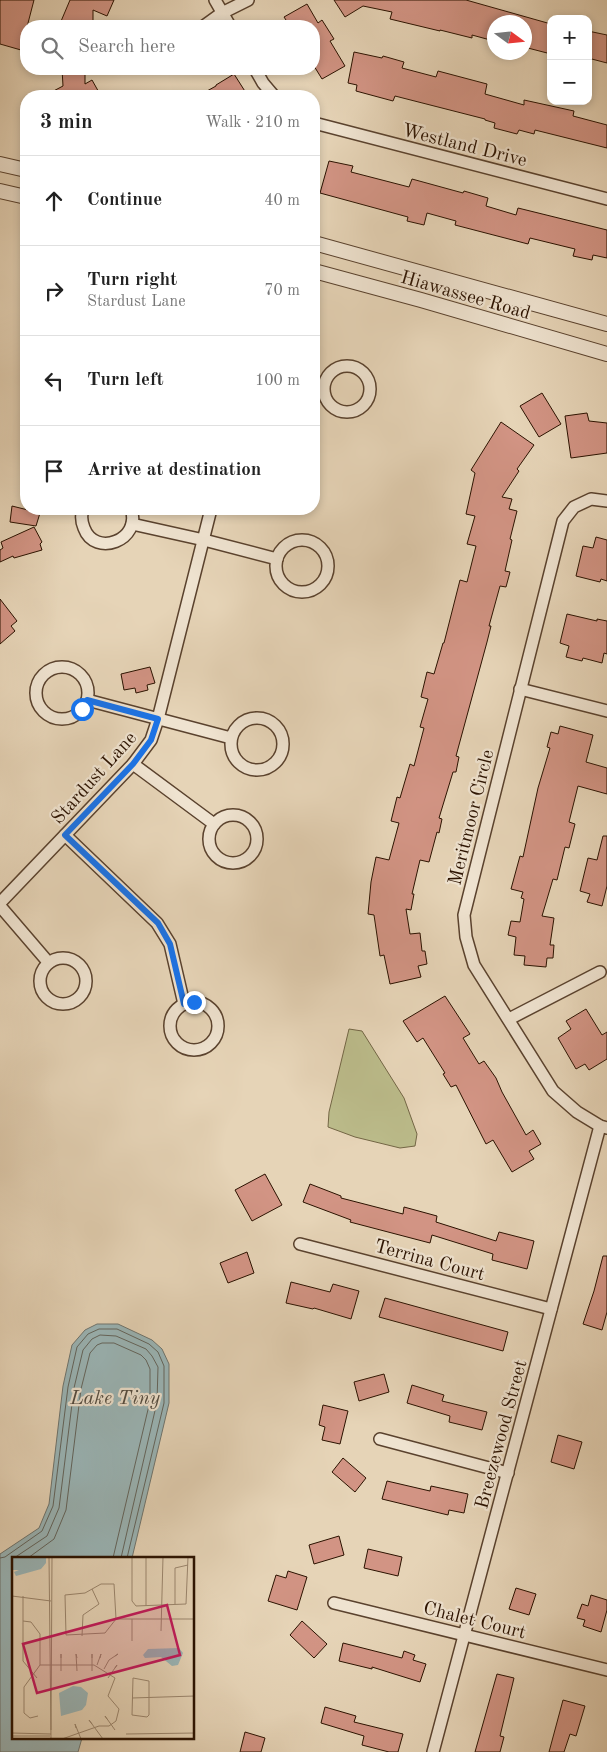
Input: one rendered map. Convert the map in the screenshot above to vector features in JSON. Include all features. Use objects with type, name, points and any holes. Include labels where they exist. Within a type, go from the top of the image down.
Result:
[{"type":"street","points":[[215,0],[226,20]]},
{"type":"street","points":[[212,20],[248,0]]},
{"type":"street","points":[[258,75],[269,90]]},
{"type":"street","name":"Westland Drive","points":[[320,125],[607,199]]},
{"type":"street","points":[[0,164],[20,169]]},
{"type":"street","points":[[0,191],[20,196]]},
{"type":"street","name":"Hiawassee Road","points":[[320,245],[607,324]]},
{"type":"street","name":"Hiawassee Road","points":[[320,272],[607,354]]},
{"type":"street","points":[[320,381],[335,368],[352,366],[361,370],[367,377],[370,385],[369,394],[365,403],[358,409],[350,412],[341,411],[333,407],[327,400],[320,384]]},
{"type":"street","name":"Meritmoor Circle","points":[[603,1127],[577,1112],[554,1091],[474,965],[466,936],[464,915],[563,521],[574,507],[591,499],[607,501]]},
{"type":"street","points":[[82,515],[81,522],[85,531],[92,539],[101,543],[111,543],[120,540],[128,533],[132,524],[132,515]]},
{"type":"street","name":"Stardust Lane","points":[[0,905],[133,764],[151,740],[210,515]]},
{"type":"street","points":[[132,524],[277,559]]},
{"type":"street","points":[[298,539],[309,540],[318,544],[325,552],[329,562],[328,572],[324,582],[316,588],[306,592],[296,592],[286,587],[280,580],[276,570],[277,559],[281,550],[289,543],[298,539]]},
{"type":"street","points":[[58,668],[68,668],[78,673],[84,680],[87,700],[75,716],[65,719],[55,718],[46,714],[40,707],[36,697],[37,687],[41,678],[49,671],[58,668]]},
{"type":"street","points":[[520,689],[607,711]]},
{"type":"street","points":[[87,700],[231,738]]},
{"type":"street","points":[[253,718],[263,718],[279,730],[282,750],[278,760],[270,767],[250,770],[234,758],[231,738],[235,728],[243,722],[253,718]]},
{"type":"street","points":[[133,764],[214,824]]},
{"type":"street","points":[[230,815],[248,820],[254,826],[257,835],[252,853],[246,859],[237,862],[227,862],[219,858],[213,851],[210,842],[210,833],[214,824],[221,818],[230,815]]},
{"type":"street","points":[[65,835],[158,923],[170,944],[184,1004]]},
{"type":"street","points":[[0,905],[48,962]]},
{"type":"street","points":[[65,957],[74,960],[81,966],[85,974],[86,983],[78,999],[70,1003],[60,1004],[52,1002],[44,996],[40,988],[39,978],[48,962],[56,958],[65,957]]},
{"type":"street","points":[[509,1019],[600,972]]},
{"type":"street","points":[[203,1003],[211,1008],[217,1016],[219,1026],[217,1035],[212,1043],[204,1049],[195,1051],[186,1049],[177,1044],[172,1036],[170,1027],[172,1017],[177,1009],[184,1004],[203,1003]]},
{"type":"street","name":"Breezewood Street","points":[[433,1752],[551,1309],[603,1127]]},
{"type":"street","name":"Terrina Court","points":[[300,1244],[551,1309]]},
{"type":"street","points":[[380,1439],[508,1473]]},
{"type":"street","name":"Chalet Court","points":[[334,1602],[607,1670]]},
{"type":"green space","points":[[349,1029],[362,1031],[404,1098],[417,1134],[415,1146],[400,1148],[355,1137],[328,1127],[329,1112]]},
{"type":"water","name":"Lake Tiny","points":[[97,1324],[118,1324],[152,1340],[162,1349],[169,1364],[169,1403],[132,1557],[12,1557],[12,1740],[81,1740],[78,1752],[0,1752],[0,1554],[39,1528],[49,1504],[63,1386],[72,1345],[85,1330]]},
{"type":"building","points":[[0,0],[34,0],[29,20],[20,20],[20,50],[0,44]]},
{"type":"building","points":[[70,0],[114,0],[107,16],[93,10],[93,20],[62,20]]},
{"type":"building","points":[[334,0],[466,0],[519,15],[487,15],[487,39],[472,35],[472,38],[390,19],[392,12],[363,6],[345,17]]},
{"type":"building","points":[[307,4],[316,20],[286,20],[284,17]]},
{"type":"building","points":[[532,19],[547,23],[547,53],[532,49]]},
{"type":"building","points":[[322,20],[334,39],[330,41],[345,66],[322,79],[320,75],[320,22]]},
{"type":"building","points":[[592,32],[607,35],[607,63],[592,59]]},
{"type":"building","points":[[354,52],[382,58],[383,56],[404,62],[402,68],[436,77],[438,71],[487,84],[485,94],[524,105],[524,100],[574,111],[573,116],[607,125],[607,148],[535,130],[534,134],[519,130],[517,134],[494,128],[495,123],[485,119],[395,96],[393,101],[356,91],[357,85],[348,83]]},
{"type":"building","points":[[62,75],[85,75],[85,84],[92,80],[98,90],[55,90],[63,86]]},
{"type":"building","points":[[235,75],[244,90],[209,90]]},
{"type":"building","points":[[329,161],[353,166],[351,172],[409,187],[412,179],[463,193],[464,191],[488,198],[486,206],[516,215],[518,208],[607,230],[607,258],[593,255],[592,260],[573,256],[575,249],[530,238],[528,244],[455,225],[456,221],[427,213],[424,225],[407,221],[408,217],[320,193]]},
{"type":"building","points":[[542,393],[561,424],[539,437],[520,406]]},
{"type":"building","points":[[587,413],[589,421],[607,423],[607,453],[571,458],[565,416]]},
{"type":"building","points":[[501,422],[534,445],[517,469],[519,471],[502,497],[512,499],[509,509],[517,511],[505,571],[510,572],[506,587],[500,586],[489,626],[491,626],[456,756],[459,757],[456,772],[453,772],[439,818],[442,819],[439,833],[437,832],[429,862],[420,860],[412,894],[414,894],[411,910],[406,909],[410,934],[420,933],[422,951],[425,951],[427,964],[418,966],[421,977],[390,984],[384,955],[380,956],[374,915],[368,914],[371,882],[376,857],[389,860],[399,823],[391,821],[397,797],[400,798],[410,764],[414,766],[424,728],[420,727],[428,699],[421,697],[427,672],[434,674],[460,580],[467,582],[476,546],[467,544],[475,516],[466,514],[475,473],[471,470]]},
{"type":"building","points":[[12,506],[20,508],[20,515],[39,515],[36,526],[10,522]]},
{"type":"building","points":[[34,527],[42,542],[40,544],[42,550],[14,558],[13,556],[0,562],[0,550],[3,548],[1,542]]},
{"type":"building","points":[[596,537],[607,540],[607,581],[601,579],[600,582],[576,576],[583,546],[593,548]]},
{"type":"building","points":[[0,599],[17,621],[11,626],[15,631],[0,644]]},
{"type":"building","points":[[567,614],[597,621],[597,619],[607,621],[607,654],[604,653],[602,663],[583,658],[582,661],[566,657],[569,646],[560,643]]},
{"type":"building","points":[[150,667],[155,683],[147,685],[148,690],[136,693],[135,688],[124,690],[121,674]]},
{"type":"building","points":[[560,726],[593,735],[586,762],[607,768],[607,794],[578,786],[569,822],[575,824],[569,848],[565,847],[557,880],[553,879],[542,916],[554,918],[550,945],[554,945],[553,958],[547,958],[546,967],[524,965],[525,956],[514,955],[516,937],[508,935],[511,921],[520,922],[524,899],[521,898],[523,892],[511,889],[520,856],[523,857],[538,788],[550,748],[547,747],[551,732],[558,734]]},
{"type":"building","points":[[603,836],[607,836],[607,886],[602,906],[587,902],[590,894],[580,891],[588,858],[597,860]]},
{"type":"building","points":[[445,996],[470,1034],[463,1038],[479,1064],[484,1061],[496,1078],[526,1135],[533,1130],[541,1144],[529,1151],[534,1159],[512,1172],[493,1140],[486,1144],[456,1085],[451,1087],[443,1074],[445,1073],[423,1038],[417,1042],[403,1021]]},
{"type":"building","points":[[586,1009],[602,1035],[607,1032],[607,1059],[589,1070],[585,1064],[576,1069],[558,1038],[571,1029],[566,1021]]},
{"type":"building","points":[[265,1174],[282,1205],[252,1221],[235,1190]]},
{"type":"building","points":[[310,1184],[341,1196],[341,1198],[403,1214],[404,1207],[437,1216],[436,1222],[496,1241],[499,1232],[534,1241],[527,1269],[492,1260],[493,1254],[432,1235],[430,1243],[350,1222],[351,1220],[303,1202]]},
{"type":"building","points":[[247,1252],[254,1273],[228,1283],[220,1263]]},
{"type":"building","points":[[603,1256],[607,1256],[607,1312],[602,1330],[583,1324]]},
{"type":"building","points":[[291,1282],[330,1292],[333,1284],[359,1291],[351,1319],[314,1308],[286,1303]]},
{"type":"building","points":[[385,1298],[508,1332],[503,1351],[379,1317]]},
{"type":"building","points":[[384,1374],[389,1392],[359,1401],[354,1382]]},
{"type":"building","points":[[412,1385],[444,1395],[442,1401],[487,1412],[482,1430],[449,1422],[450,1416],[407,1403]]},
{"type":"building","points":[[323,1405],[348,1411],[340,1444],[322,1440],[325,1427],[319,1425]]},
{"type":"building","points":[[558,1435],[582,1442],[574,1469],[551,1462]]},
{"type":"building","points":[[343,1458],[366,1478],[355,1492],[332,1472]]},
{"type":"building","points":[[387,1481],[430,1491],[431,1486],[468,1494],[464,1513],[449,1510],[448,1515],[382,1499]]},
{"type":"building","points":[[339,1536],[344,1555],[314,1564],[309,1545]]},
{"type":"building","points":[[368,1549],[402,1557],[398,1576],[364,1568]]},
{"type":"building","points":[[288,1571],[307,1577],[297,1610],[268,1601],[276,1575],[286,1578]]},
{"type":"building","points":[[516,1588],[536,1594],[529,1615],[509,1609]]},
{"type":"building","points":[[591,1595],[607,1600],[607,1610],[601,1632],[583,1626],[585,1620],[577,1618],[582,1604],[588,1606]]},
{"type":"building","points":[[302,1621],[327,1644],[314,1658],[290,1635]]},
{"type":"building","points":[[343,1643],[402,1658],[404,1651],[415,1655],[413,1660],[426,1664],[420,1682],[372,1667],[372,1669],[339,1661]]},
{"type":"building","points":[[497,1674],[514,1678],[500,1736],[504,1737],[500,1752],[475,1752]]},
{"type":"building","points":[[563,1700],[585,1706],[576,1736],[570,1734],[564,1752],[549,1752]]},
{"type":"building","points":[[325,1707],[356,1716],[354,1722],[403,1734],[398,1752],[389,1752],[362,1745],[364,1736],[321,1723]]},
{"type":"building","points":[[245,1732],[265,1738],[261,1752],[240,1752]]},
{"type":"route","points":[[82,709],[87,700],[158,719],[151,740],[133,764],[65,835],[158,923],[170,944],[184,1004],[194,1002]]}]
